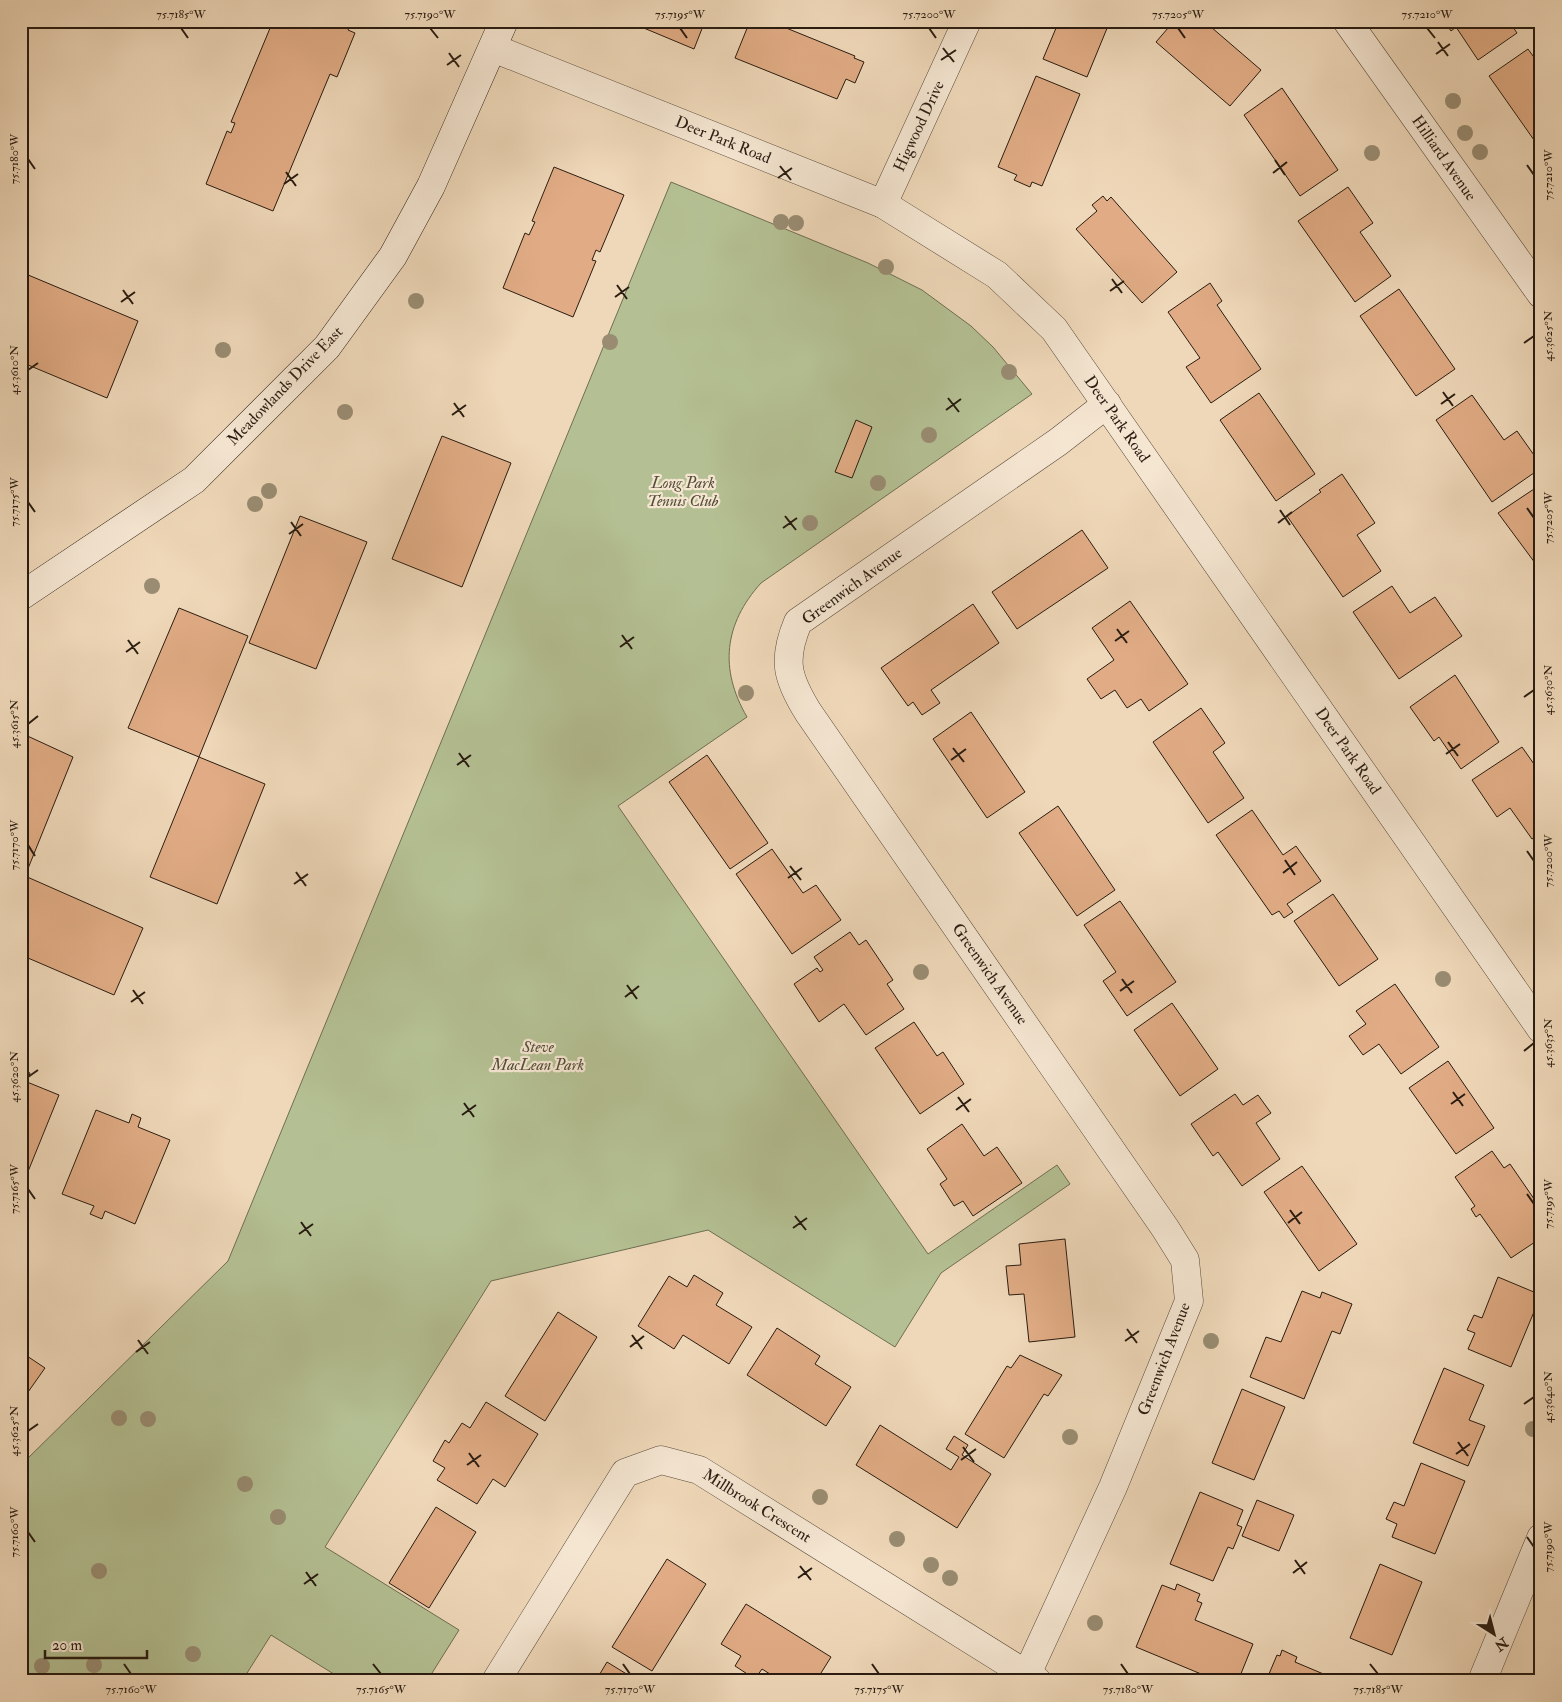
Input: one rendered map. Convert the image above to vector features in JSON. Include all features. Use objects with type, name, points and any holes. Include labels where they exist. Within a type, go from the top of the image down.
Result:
[{"type":"street","name":"Meadowlands Drive East","points":[[21,596],[194,480],[327,347],[393,256],[430,186],[504,21]]},
{"type":"street","name":"Higwood Drive","points":[[883,204],[967,21]]},
{"type":"street","name":"Hilliard Avenue","points":[[1346,21],[1541,294]]},
{"type":"street","name":"Deer Park Road","points":[[493,48],[883,204],[996,275],[1054,329],[1541,1029]]},
{"type":"street","name":"Greenwich Avenue","points":[[1032,1677],[1113,1487],[1189,1300],[1185,1260],[1165,1228],[808,712],[794,689],[787,666],[790,643],[798,622],[1058,442],[1108,404]]},
{"type":"street","name":"Millbrook Crescent","points":[[496,1681],[625,1473],[661,1460],[699,1470],[1032,1677]]},
{"type":"street","points":[[1482,1681],[1541,1538]]},
{"type":"green space","name":"Steve MacLean Park","points":[[671,182],[868,263],[922,290],[971,326],[993,347],[1032,394],[761,583],[739,614],[730,647],[729,664],[732,682],[747,717],[618,806],[928,1254],[1057,1165],[1070,1184],[941,1273],[895,1347],[708,1230],[491,1281],[325,1547],[459,1630],[427,1681],[345,1681],[271,1635],[242,1681],[21,1681],[21,1465],[228,1261]]},
{"type":"building","points":[[273,21],[352,21],[348,30],[355,33],[337,77],[330,74],[273,211],[206,184],[227,131],[231,133],[235,123],[231,122]]},
{"type":"building","points":[[627,21],[705,21],[694,49]]},
{"type":"building","points":[[750,21],[769,21],[855,56],[854,58],[864,62],[855,83],[846,79],[837,99],[735,58]]},
{"type":"building","points":[[1059,21],[1110,21],[1087,77],[1043,59]]},
{"type":"building","points":[[1174,21],[1204,21],[1261,70],[1230,106],[1156,42]]},
{"type":"building","points":[[1444,21],[1509,21],[1517,33],[1478,60],[1456,27],[1451,31]]},
{"type":"building","points":[[1528,49],[1541,67],[1541,150],[1489,76]]},
{"type":"building","points":[[1036,76],[1080,94],[1042,186],[1032,182],[1030,187],[1014,180],[1017,175],[998,167]]},
{"type":"building","points":[[1282,88],[1338,170],[1300,196],[1244,115]]},
{"type":"building","points":[[554,167],[624,195],[600,252],[596,250],[592,260],[596,261],[573,317],[503,288],[525,233],[529,235],[535,222],[532,221]]},
{"type":"building","points":[[1348,187],[1373,223],[1360,232],[1391,276],[1355,302],[1298,221]]},
{"type":"building","points":[[1103,196],[1107,201],[1111,197],[1177,272],[1142,303],[1076,229],[1097,211],[1092,205]]},
{"type":"building","points":[[21,272],[138,321],[107,398],[21,362]]},
{"type":"building","points":[[1210,283],[1222,301],[1217,305],[1261,369],[1211,403],[1186,367],[1200,358],[1168,312]]},
{"type":"building","points":[[1399,289],[1455,369],[1416,396],[1360,316]]},
{"type":"building","points":[[1259,393],[1315,474],[1276,501],[1220,420]]},
{"type":"building","points":[[1472,395],[1504,440],[1517,431],[1541,465],[1541,468],[1492,502],[1436,420]]},
{"type":"building","points":[[856,420],[872,427],[852,478],[835,472]]},
{"type":"building","points":[[442,436],[511,463],[462,587],[392,559]]},
{"type":"building","points":[[1342,474],[1375,523],[1357,535],[1381,571],[1343,597],[1287,516],[1321,492],[1319,490]]},
{"type":"building","points":[[1541,486],[1541,571],[1498,513]]},
{"type":"building","points":[[300,516],[367,542],[316,669],[249,643]]},
{"type":"building","points":[[1082,530],[1108,568],[1017,629],[992,592]]},
{"type":"building","points":[[1392,586],[1410,613],[1435,597],[1462,636],[1399,679],[1353,612]]},
{"type":"building","points":[[1130,601],[1188,684],[1149,711],[1141,699],[1127,708],[1115,690],[1101,699],[1087,679],[1114,660],[1092,628]]},
{"type":"building","points":[[973,604],[999,643],[931,690],[940,703],[922,715],[913,702],[908,706],[881,668]]},
{"type":"building","points":[[179,608],[248,636],[199,757],[128,728]]},
{"type":"building","points":[[1455,675],[1499,742],[1461,769],[1439,737],[1434,741],[1410,707]]},
{"type":"building","points":[[1201,708],[1225,743],[1213,752],[1244,798],[1208,823],[1153,742]]},
{"type":"building","points":[[971,712],[1025,792],[987,818],[933,739]]},
{"type":"building","points":[[21,733],[73,757],[25,876],[21,875]]},
{"type":"building","points":[[1522,747],[1541,774],[1541,833],[1532,839],[1510,808],[1497,817],[1472,780]]},
{"type":"building","points":[[707,755],[768,843],[730,869],[669,782]]},
{"type":"building","points":[[199,757],[265,784],[217,904],[150,877]]},
{"type":"building","points":[[1058,806],[1115,890],[1077,916],[1019,833]]},
{"type":"building","points":[[1252,810],[1283,855],[1296,846],[1321,881],[1287,904],[1293,912],[1284,918],[1279,911],[1272,915],[1216,835]]},
{"type":"building","points":[[772,849],[803,893],[816,885],[841,920],[792,954],[736,874]]},
{"type":"building","points":[[25,876],[143,928],[114,995],[21,955],[21,885]]},
{"type":"building","points":[[1333,894],[1378,959],[1339,986],[1294,921]]},
{"type":"building","points":[[1120,901],[1176,982],[1127,1016],[1103,981],[1116,972],[1084,925]]},
{"type":"building","points":[[850,932],[859,945],[866,940],[893,980],[887,984],[904,1009],[866,1035],[844,1004],[819,1022],[794,984],[817,968],[820,972],[823,970],[814,957]]},
{"type":"building","points":[[1395,984],[1439,1047],[1401,1074],[1379,1044],[1363,1055],[1349,1036],[1366,1024],[1356,1011]]},
{"type":"building","points":[[1172,1003],[1218,1069],[1180,1096],[1134,1030]]},
{"type":"building","points":[[914,1022],[937,1056],[943,1052],[964,1084],[920,1114],[875,1048]]},
{"type":"building","points":[[1448,1061],[1494,1128],[1456,1154],[1409,1088]]},
{"type":"building","points":[[21,1069],[30,1073],[27,1082],[59,1095],[25,1179],[21,1177]]},
{"type":"building","points":[[1235,1094],[1243,1105],[1258,1095],[1271,1113],[1256,1123],[1280,1159],[1242,1186],[1218,1152],[1213,1156],[1191,1124]]},
{"type":"building","points":[[96,1110],[129,1123],[132,1114],[141,1118],[138,1127],[170,1140],[135,1224],[105,1211],[102,1219],[90,1214],[94,1206],[62,1194]]},
{"type":"building","points":[[962,1124],[984,1156],[997,1147],[1022,1183],[973,1216],[963,1201],[954,1206],[940,1184],[947,1179],[927,1149]]},
{"type":"building","points":[[1492,1151],[1504,1168],[1510,1164],[1541,1209],[1541,1238],[1511,1258],[1480,1214],[1476,1217],[1471,1209],[1475,1206],[1455,1177]]},
{"type":"building","points":[[1302,1166],[1357,1244],[1319,1271],[1264,1192]]},
{"type":"building","points":[[1065,1239],[1075,1337],[1029,1342],[1024,1294],[1009,1295],[1006,1266],[1021,1265],[1019,1244]]},
{"type":"building","points":[[694,1275],[723,1293],[716,1305],[752,1327],[729,1364],[683,1335],[674,1349],[638,1326],[669,1276],[687,1287]]},
{"type":"building","points":[[1498,1277],[1541,1295],[1511,1367],[1468,1349],[1475,1333],[1467,1330],[1474,1315],[1482,1318]]},
{"type":"building","points":[[1302,1291],[1320,1298],[1322,1292],[1352,1304],[1340,1334],[1332,1331],[1304,1399],[1250,1377],[1266,1337],[1281,1342]]},
{"type":"building","points":[[558,1312],[597,1337],[545,1421],[505,1396]]},
{"type":"building","points":[[777,1328],[820,1356],[815,1364],[851,1387],[826,1426],[747,1375]]},
{"type":"building","points":[[21,1352],[45,1368],[21,1402]]},
{"type":"building","points":[[1020,1355],[1062,1375],[1048,1396],[1044,1394],[1004,1458],[965,1434],[1007,1366],[1011,1368]]},
{"type":"building","points":[[1444,1368],[1484,1385],[1469,1420],[1485,1426],[1468,1466],[1413,1443]]},
{"type":"building","points":[[1242,1389],[1285,1407],[1254,1480],[1212,1463]]},
{"type":"building","points":[[486,1402],[538,1434],[505,1487],[493,1479],[477,1504],[437,1480],[445,1468],[433,1461],[445,1440],[449,1443],[462,1423],[470,1428]]},
{"type":"building","points":[[880,1425],[951,1470],[959,1457],[946,1449],[954,1436],[968,1445],[962,1455],[991,1474],[957,1528],[856,1465]]},
{"type":"building","points":[[1421,1463],[1465,1481],[1435,1554],[1392,1537],[1397,1524],[1386,1519],[1394,1502],[1404,1506]]},
{"type":"building","points":[[1200,1492],[1243,1510],[1237,1525],[1242,1527],[1233,1549],[1228,1547],[1213,1581],[1170,1564]]},
{"type":"building","points":[[1257,1500],[1294,1515],[1279,1551],[1242,1536]]},
{"type":"building","points":[[436,1507],[476,1532],[429,1608],[389,1583]]},
{"type":"building","points":[[667,1559],[706,1584],[652,1671],[612,1647]]},
{"type":"building","points":[[1380,1564],[1422,1582],[1392,1655],[1350,1638]]},
{"type":"building","points":[[1177,1584],[1200,1594],[1197,1601],[1202,1603],[1195,1620],[1253,1644],[1238,1681],[1218,1681],[1136,1647],[1162,1585],[1175,1590]]},
{"type":"building","points":[[746,1604],[831,1657],[816,1681],[781,1681],[762,1669],[755,1679],[735,1666],[741,1656],[721,1644]]},
{"type":"building","points":[[1282,1650],[1297,1657],[1295,1662],[1340,1681],[1266,1681],[1277,1655],[1280,1656]]},
{"type":"building","points":[[607,1662],[638,1681],[591,1681],[595,1675],[598,1677]]},
{"type":"park label","name":"Long Park Tennis Club","points":[[683,492]]}]
